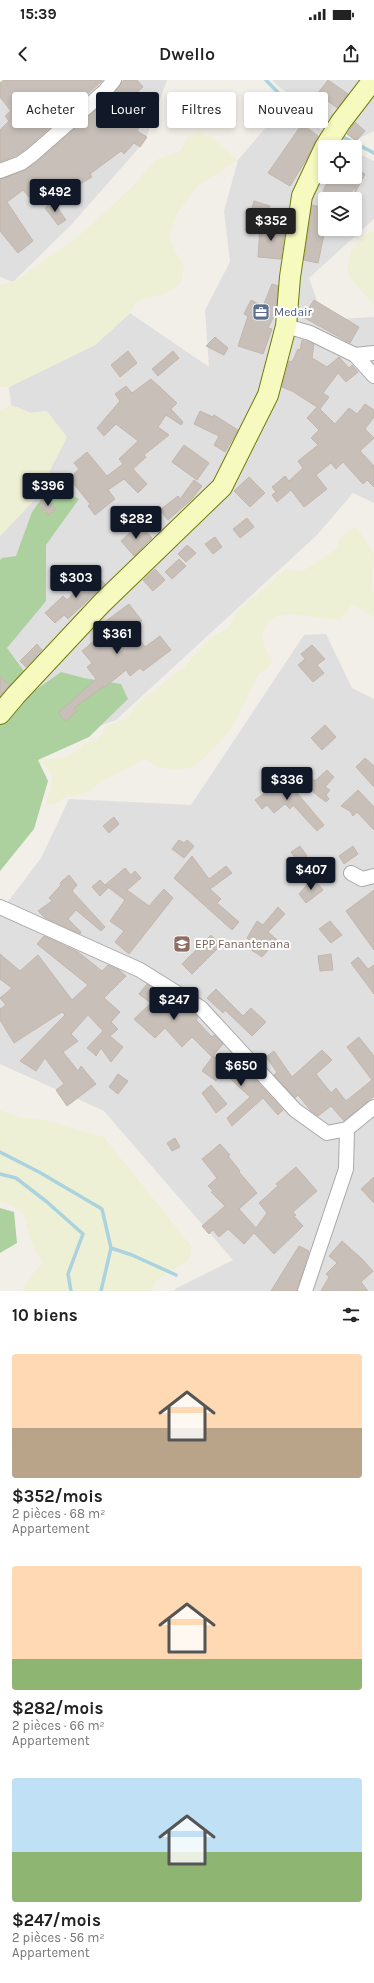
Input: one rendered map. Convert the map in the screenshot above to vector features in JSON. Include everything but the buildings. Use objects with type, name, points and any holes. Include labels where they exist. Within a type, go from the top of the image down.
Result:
[{"type":"street","points":[[0,171],[21,163],[32,155],[105,91],[114,80]]},
{"type":"street","points":[[329,140],[340,123],[373,80]]},
{"type":"street","points":[[0,714],[102,603],[222,487],[268,395],[286,326],[290,277],[302,196],[318,162]]},
{"type":"street","points":[[286,326],[310,332],[355,355],[374,376]]},
{"type":"street","points":[[355,355],[374,353]]},
{"type":"street","points":[[351,873],[362,879],[374,876]]},
{"type":"street","points":[[0,907],[140,970],[201,1008],[295,1110],[327,1133],[347,1129],[374,1107]]},
{"type":"street","points":[[305,1291],[346,1169],[347,1129]]},
{"type":"shaded area","points":[[19,80],[167,80],[159,102],[159,92],[96,92],[96,128],[150,128],[145,141],[72,224],[13,282],[0,277],[0,98]]},
{"type":"shaded area","points":[[272,80],[374,80],[374,131],[358,139],[328,119],[328,92],[287,92]]},
{"type":"shaded area","points":[[265,128],[319,128],[337,140],[318,140],[318,184],[362,184],[362,155],[374,161],[374,219],[362,230],[362,192],[318,192],[318,236],[355,236],[309,278],[324,320],[374,317],[374,503],[353,493],[317,535],[116,720],[31,750],[0,836],[0,536],[36,498],[47,411],[31,413],[11,405],[9,387],[95,345],[130,313],[209,367],[205,310],[230,262],[224,211],[238,160]]},
{"type":"shaded area","points":[[326,634],[352,688],[374,699],[374,1291],[174,1291],[175,1289],[233,1260],[104,1111],[0,1064],[0,912],[41,858],[69,799],[191,805],[304,635]]},
{"type":"green space","points":[[199,132],[211,137],[238,160],[199,185],[176,215],[170,236],[172,244],[184,268],[181,283],[165,294],[137,301],[130,313],[95,345],[9,387],[0,387],[0,285],[13,282],[75,239],[130,189],[155,160],[180,151],[189,136]]},
{"type":"green space","points":[[374,231],[374,305],[349,277],[347,269],[351,249],[366,234]]},
{"type":"green space","points":[[11,405],[31,413],[47,411],[67,437],[36,498],[0,536],[0,410]]},
{"type":"green space","points":[[51,485],[79,499],[46,545],[46,601],[7,648],[37,689],[61,672],[84,678],[121,684],[128,699],[89,737],[38,760],[48,781],[34,829],[0,871],[0,560],[2,558],[16,556],[32,512]]},
{"type":"green space","points":[[357,528],[374,553],[371,588],[374,593],[374,617],[355,606],[350,605],[348,611],[340,620],[292,614],[277,616],[267,623],[262,636],[266,651],[272,659],[270,666],[258,675],[232,727],[214,749],[196,765],[191,768],[173,770],[158,767],[145,759],[103,781],[88,792],[75,796],[67,795],[59,802],[51,805],[46,804],[53,777],[41,760],[68,756],[75,752],[84,743],[97,739],[103,732],[104,727],[125,719],[139,702],[184,667],[209,639],[229,627],[236,612],[286,569],[299,572],[308,568],[336,549],[340,538],[351,529]]},
{"type":"green space","points":[[0,1110],[21,1118],[40,1119],[104,1137],[192,1247],[189,1260],[157,1280],[150,1291],[23,1291],[26,1282],[42,1263],[32,1243],[23,1213],[11,1205],[0,1202]]},
{"type":"green space","points":[[0,1208],[14,1212],[17,1243],[0,1253]]},
{"type":"waterway","points":[[266,80],[278,92]]},
{"type":"waterway","points":[[343,137],[374,153]]},
{"type":"waterway","points":[[0,1152],[39,1172],[102,1209],[111,1248],[101,1291]]},
{"type":"waterway","points":[[0,1174],[16,1178],[47,1202],[83,1234],[68,1274],[71,1291]]},
{"type":"waterway","points":[[111,1248],[132,1255],[176,1275]]},
{"type":"place","name":"Medair","points":[[261,312]]},
{"type":"place","name":"EPP Fanantenana","points":[[182,944]]}]
